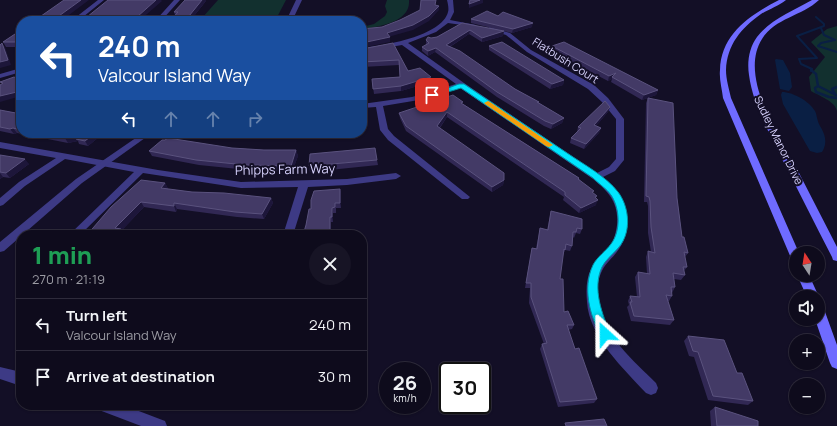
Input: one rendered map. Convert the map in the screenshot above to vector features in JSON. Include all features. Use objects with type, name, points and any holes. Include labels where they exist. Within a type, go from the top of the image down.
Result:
[{"type":"main road","points":[[783,0],[765,9],[747,21],[736,32],[728,46],[724,58],[723,71],[727,98],[791,246]]},
{"type":"main road","name":"Sudley Manor Drive","points":[[816,0],[780,19],[764,32],[758,40],[752,53],[751,72],[754,90],[764,113],[837,257]]},
{"type":"main road","points":[[824,326],[837,363]]},
{"type":"street","points":[[80,16],[101,0]]},
{"type":"street","points":[[163,16],[177,0]]},
{"type":"street","points":[[291,16],[299,0]]},
{"type":"street","points":[[367,49],[404,43],[425,35],[447,21],[452,8],[450,0]]},
{"type":"street","name":"Flatbush Court","points":[[447,21],[508,34],[529,51],[591,87],[605,100],[620,119],[620,160],[612,169],[596,176]]},
{"type":"street","points":[[404,43],[461,85],[596,176],[611,189],[618,198],[622,209],[623,218],[620,240],[598,265],[592,289],[593,302],[597,318],[612,345],[651,388]]},
{"type":"street","points":[[0,76],[16,71]]},
{"type":"street","points":[[367,106],[403,102],[447,91],[461,85]]},
{"type":"street","points":[[379,105],[384,130],[391,138],[464,197]]},
{"type":"street","points":[[21,230],[79,180],[141,138]]},
{"type":"street","name":"Phipps Farm Way","points":[[0,145],[104,164],[241,185],[347,182],[396,176]]},
{"type":"street","points":[[0,203],[22,184],[64,156]]},
{"type":"street","points":[[79,230],[141,170]]},
{"type":"street","points":[[290,230],[304,184]]},
{"type":"street","points":[[0,248],[16,234]]},
{"type":"street","points":[[0,373],[16,378]]},
{"type":"street","points":[[117,410],[160,426]]},
{"type":"green space","points":[[218,0],[286,0],[278,16],[204,16]]},
{"type":"green space","points":[[387,0],[409,0],[405,14],[392,22],[367,28],[367,26],[374,24],[385,16],[387,12],[385,6]]},
{"type":"green space","points":[[837,26],[837,111],[833,104],[811,91],[809,77],[825,57],[811,42],[827,29]]},
{"type":"water","points":[[776,59],[783,60],[790,73],[792,87],[789,91],[780,89]]},
{"type":"water","points":[[782,92],[786,92],[800,98],[809,104],[815,111],[825,139],[825,145],[822,152],[817,153],[810,151],[783,104],[781,95]]},
{"type":"building","points":[[64,0],[81,0],[59,16],[41,16]]},
{"type":"building","points":[[108,0],[156,0],[138,16],[88,16]]},
{"type":"building","points":[[185,0],[202,0],[189,16],[174,16],[178,12],[174,12]]},
{"type":"building","points":[[421,0],[436,0],[435,5],[439,6],[429,16],[413,25],[387,33],[390,37],[367,42],[367,28],[382,27],[420,10]]},
{"type":"building","points":[[470,0],[480,0],[469,4]]},
{"type":"building","points":[[487,11],[498,16],[503,12],[533,23],[513,29],[471,19]]},
{"type":"building","points":[[462,23],[504,31],[482,38],[470,30],[446,45],[460,51],[515,89],[564,118],[553,124],[545,121],[497,92],[436,48],[428,51],[422,47],[429,43],[426,40],[428,37],[437,37]]},
{"type":"building","points":[[16,33],[16,42],[3,42]]},
{"type":"building","points":[[502,42],[564,80],[552,84],[489,46]]},
{"type":"building","points":[[564,42],[658,90],[644,95],[612,77],[616,73],[609,76],[552,46]]},
{"type":"building","points":[[2,43],[8,60],[0,62],[0,45]]},
{"type":"building","points":[[393,43],[408,71],[420,68],[431,77],[401,86],[373,89],[372,79],[400,77],[399,60],[367,62],[367,48]]},
{"type":"building","points":[[14,77],[16,78],[16,92],[0,96],[0,85],[3,83],[0,82]]},
{"type":"building","points":[[453,95],[463,102],[461,103],[579,178],[578,179],[594,191],[592,192],[597,196],[595,197],[598,200],[581,208],[565,195],[565,192],[447,112],[437,126],[504,173],[504,180],[492,187],[406,126],[399,113]]},
{"type":"building","points":[[648,98],[673,103],[677,198],[682,237],[684,237],[688,253],[684,252],[687,267],[683,267],[685,275],[673,273],[675,287],[671,287],[672,296],[666,295],[674,320],[634,316],[630,302],[632,302],[630,296],[640,297],[638,272],[650,274],[648,251],[655,253],[651,227],[650,201],[649,197],[646,196]]},
{"type":"building","points":[[605,101],[610,107],[594,125],[601,128],[586,144],[571,138],[581,128],[578,127]]},
{"type":"building","points":[[0,110],[16,113],[16,129],[0,127]]},
{"type":"building","points":[[76,138],[89,138],[85,141]]},
{"type":"building","points":[[168,138],[232,148],[296,150],[291,166],[246,165],[196,160],[149,151],[162,140]]},
{"type":"building","points":[[375,148],[377,160],[309,166],[310,154]]},
{"type":"building","points":[[0,155],[25,159],[6,173],[0,172]]},
{"type":"building","points":[[141,180],[165,183],[161,188],[271,198],[262,214],[235,212],[174,203],[174,206],[141,202],[115,228],[121,229],[120,230],[91,230],[111,207]]},
{"type":"building","points":[[340,189],[340,203],[335,203],[335,207],[332,208],[330,230],[304,230],[309,209],[311,209],[311,200],[314,191]]},
{"type":"building","points":[[551,211],[582,219],[582,229],[577,228],[576,232],[573,232],[572,246],[566,244],[565,250],[564,249],[560,279],[563,279],[564,312],[568,311],[574,325],[567,325],[575,349],[579,348],[597,399],[560,402],[542,344],[547,343],[531,297],[531,283],[526,283],[532,248],[537,249],[540,228],[548,230]]},
{"type":"building","points":[[688,336],[724,340],[737,373],[742,373],[753,401],[713,396],[698,352],[693,351]]},
{"type":"building","points":[[715,407],[758,421],[758,426],[717,426]]},
{"type":"building","points":[[604,419],[607,426],[566,426],[565,423]]},
{"type":"waterway","points":[[811,70],[812,69],[801,64],[799,59],[817,58],[797,36],[824,26],[824,24],[816,17]]},
{"type":"waterway","points":[[821,28],[824,35],[835,40],[821,43],[818,46],[837,52]]},
{"type":"waterway","points":[[811,70],[816,74],[818,86]]},
{"type":"waterway","points":[[818,86],[836,95]]},
{"type":"waterway","points":[[818,86],[815,88],[816,92],[829,97],[837,98]]},
{"type":"waterway","points":[[835,94],[832,89],[837,87]]},
{"type":"slow traffic","points":[[488,103],[549,145]]},
{"type":"route","points":[[432,95],[461,85],[596,176],[611,189],[618,198],[622,209],[623,218],[620,240],[598,265],[594,276],[592,289],[593,302],[597,318],[605,334]]}]
